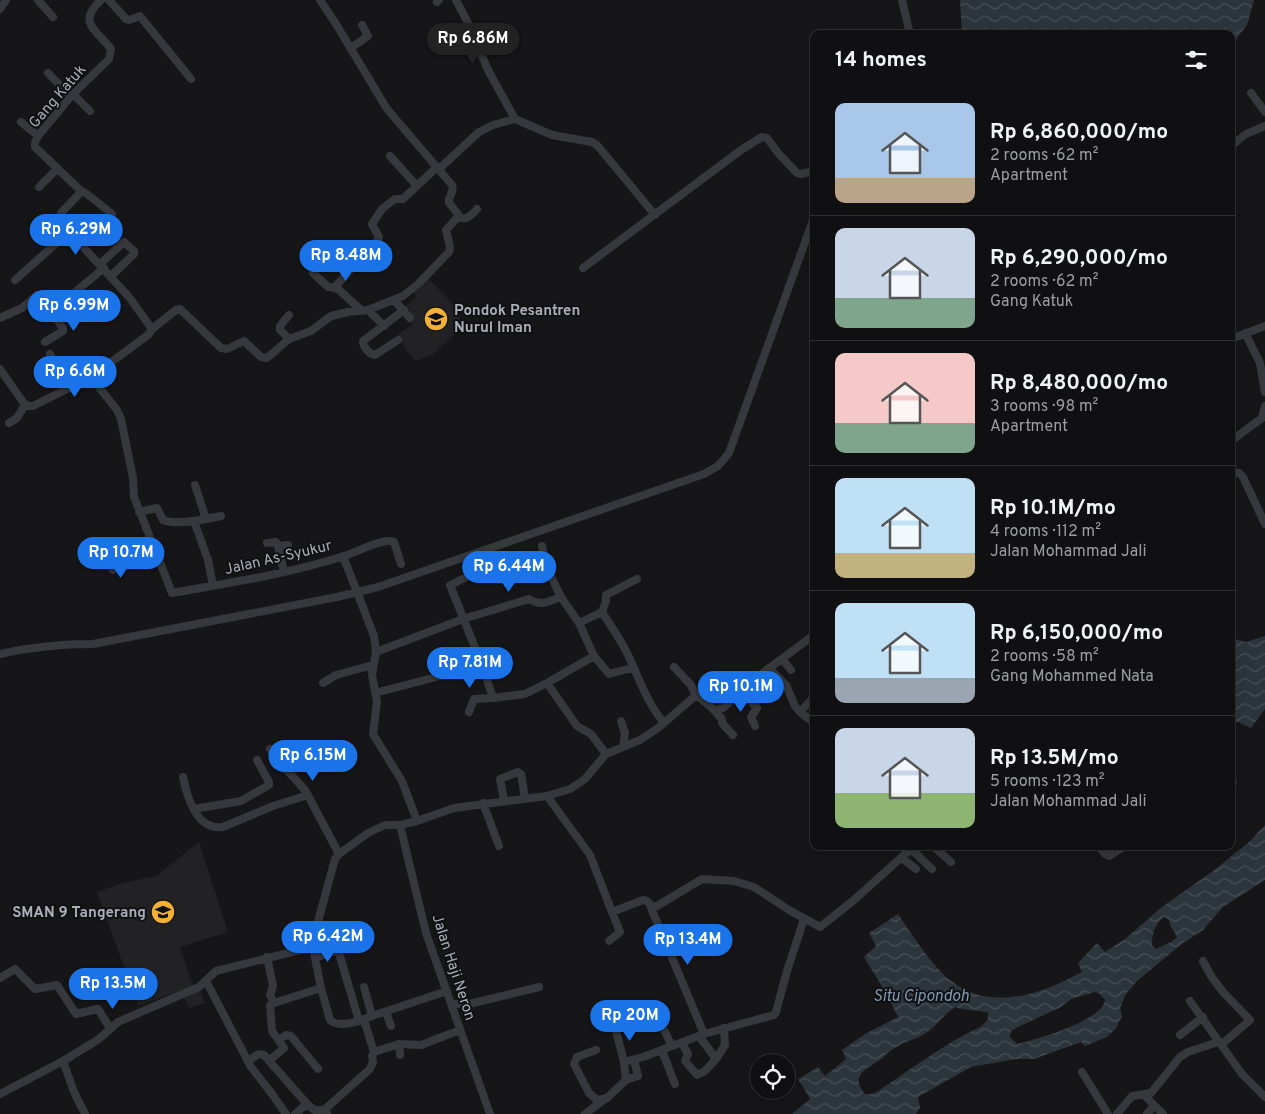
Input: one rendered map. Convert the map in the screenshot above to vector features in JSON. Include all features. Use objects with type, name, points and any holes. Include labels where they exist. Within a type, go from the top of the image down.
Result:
[{"type":"street","points":[[0,9],[6,0]]},
{"type":"street","points":[[38,0],[54,17]]},
{"type":"street","name":"Gang Katuk","points":[[100,0],[91,12],[89,21],[91,26],[111,49],[109,59],[72,95],[38,136],[35,147],[80,190],[112,214]]},
{"type":"street","points":[[109,0],[126,19],[129,20],[140,16],[191,79]]},
{"type":"street","points":[[320,0],[388,109],[454,187],[449,203],[458,214],[458,217]]},
{"type":"street","points":[[456,0],[485,63],[515,119]]},
{"type":"street","points":[[902,0],[909,30]]},
{"type":"street","points":[[351,48],[368,36],[362,25]]},
{"type":"street","points":[[48,74],[90,111]]},
{"type":"street","points":[[1251,92],[1265,112]]},
{"type":"street","points":[[334,288],[378,240],[378,235],[372,224],[382,209],[393,200],[403,199],[478,132],[493,124],[515,119],[552,135],[592,142],[598,145],[655,215]]},
{"type":"street","points":[[21,122],[38,136]]},
{"type":"street","points":[[1235,143],[1246,134],[1265,126]]},
{"type":"street","points":[[583,268],[741,150],[762,137],[766,138],[797,173],[810,172]]},
{"type":"street","points":[[390,156],[417,186]]},
{"type":"street","points":[[39,187],[57,169]]},
{"type":"street","points":[[80,190],[79,194],[59,216],[61,223],[111,276],[152,329]]},
{"type":"street","points":[[458,217],[466,219],[477,209]]},
{"type":"street","points":[[0,369],[25,405],[33,406],[91,377],[148,335],[152,329],[176,310],[180,309],[224,349],[244,341],[264,358],[267,358],[289,339],[311,330],[335,315],[365,311],[403,296],[418,284],[448,252],[450,247],[446,230],[458,217]]},
{"type":"street","points":[[0,654],[60,644],[93,644],[378,587],[704,474],[718,466],[729,453],[810,228]]},
{"type":"street","points":[[16,280],[69,232]]},
{"type":"street","points":[[51,312],[102,266],[117,248],[128,259],[111,276]]},
{"type":"street","points":[[313,273],[328,287],[334,288],[350,299],[384,326]]},
{"type":"street","points":[[0,318],[22,308],[35,293],[64,328],[45,342]]},
{"type":"street","points":[[394,300],[410,318]]},
{"type":"street","points":[[398,340],[375,355],[370,353],[363,345],[363,341],[404,310]]},
{"type":"street","points":[[289,315],[280,326],[280,330],[289,339]]},
{"type":"street","points":[[1235,337],[1265,326]]},
{"type":"street","points":[[1245,333],[1260,363],[1265,392]]},
{"type":"street","points":[[50,354],[71,388]]},
{"type":"street","name":"Jalan As-Syukur","points":[[91,377],[121,419],[133,478],[134,496],[153,549],[172,593],[284,572],[344,556],[374,636],[376,652],[372,675],[377,702],[373,734],[402,781],[417,821]]},
{"type":"street","points":[[9,423],[17,418],[25,405]]},
{"type":"street","points":[[1235,438],[1262,418],[1265,406]]},
{"type":"street","points":[[1235,472],[1239,473],[1243,477],[1265,524]]},
{"type":"street","points":[[195,485],[206,519]]},
{"type":"street","points":[[139,512],[157,508],[163,520],[167,522],[221,516]]},
{"type":"street","points":[[194,520],[208,560],[213,586]]},
{"type":"street","points":[[344,556],[371,546],[393,541],[401,564]]},
{"type":"street","points":[[267,543],[276,542],[284,572]]},
{"type":"street","points":[[278,546],[288,545]]},
{"type":"street","points":[[542,546],[547,568],[561,596],[579,623],[594,656],[609,674],[632,668]]},
{"type":"street","points":[[102,551],[113,570],[153,549]]},
{"type":"street","points":[[467,577],[450,585],[493,698]]},
{"type":"street","points":[[579,623],[602,612],[606,595],[637,579]]},
{"type":"street","points":[[376,652],[463,619],[529,599],[534,603],[540,604],[561,596]]},
{"type":"street","points":[[602,612],[628,655],[632,668],[653,709],[664,723]]},
{"type":"street","points":[[713,709],[723,708],[769,668],[810,638]]},
{"type":"street","points":[[469,712],[474,699],[525,694],[594,656]]},
{"type":"street","points":[[782,659],[791,670]]},
{"type":"street","points":[[323,682],[336,675],[373,665]]},
{"type":"street","points":[[375,693],[482,665]]},
{"type":"street","points":[[674,667],[691,685],[696,696],[702,699],[722,719],[722,724],[732,735]]},
{"type":"street","points":[[769,668],[786,686],[795,706],[810,720]]},
{"type":"street","points":[[547,683],[577,726],[591,734],[606,754]]},
{"type":"street","points":[[742,691],[757,708],[751,717],[755,726]]},
{"type":"street","points":[[447,991],[362,1020],[349,1023],[331,1022],[321,988],[312,943],[332,866],[339,854],[376,828],[385,825],[400,825],[417,821],[454,808],[504,800],[547,796],[578,786],[606,754],[640,740],[696,696]]},
{"type":"street","points":[[800,712],[810,701]]},
{"type":"street","points":[[621,720],[625,732],[623,747]]},
{"type":"street","points":[[270,749],[308,795],[339,854]]},
{"type":"street","points":[[194,809],[237,802],[258,793],[269,785],[257,760]]},
{"type":"street","points":[[504,800],[500,779],[518,772],[521,774],[525,798]]},
{"type":"street","points":[[183,777],[188,798],[194,809],[208,825],[215,828],[308,795]]},
{"type":"street","points":[[547,796],[590,855],[620,932],[609,940]]},
{"type":"street","points":[[483,803],[499,846]]},
{"type":"street","name":"Jalan Haji Neron","points":[[400,825],[426,933],[490,1114]]},
{"type":"street","points":[[651,907],[657,906],[702,880],[734,881],[754,887],[816,926],[823,925],[911,850]]},
{"type":"street","points":[[915,850],[932,869]]},
{"type":"street","points":[[937,850],[950,862]]},
{"type":"street","points":[[1102,850],[1109,856],[1119,850]]},
{"type":"street","points":[[902,858],[916,870]]},
{"type":"street","points":[[612,912],[642,900],[647,901],[701,1035],[716,1059]]},
{"type":"street","points":[[624,1062],[701,1035],[770,1016],[776,1012],[786,972],[804,919]]},
{"type":"street","points":[[0,1094],[63,1061],[99,1039],[118,1022],[195,989],[212,974],[221,969],[305,949],[312,943]]},
{"type":"street","points":[[248,1062],[260,1054],[270,1060],[307,1104],[314,1110],[326,1112],[370,1069],[374,1052],[338,953],[334,951],[315,958]]},
{"type":"street","points":[[267,957],[273,986],[270,995],[274,1003]]},
{"type":"street","points":[[1117,1114],[1132,1096],[1151,1093],[1180,1057],[1188,1052],[1220,1043],[1250,1020],[1223,992],[1203,961]]},
{"type":"street","points":[[0,978],[15,968],[35,988],[58,986],[76,1014],[98,1008],[101,1010],[110,1028]]},
{"type":"street","points":[[206,981],[248,1062],[286,1114]]},
{"type":"street","points":[[364,987],[372,1016]]},
{"type":"street","points":[[451,1004],[469,1004],[539,987]]},
{"type":"street","points":[[270,1060],[284,1048],[271,1029],[270,1005],[321,988]]},
{"type":"street","points":[[1190,1001],[1242,1074],[1265,1097]]},
{"type":"street","points":[[386,1012],[391,1026]]},
{"type":"street","points":[[1180,1035],[1203,1017]]},
{"type":"street","points":[[659,1020],[672,1046]]},
{"type":"street","points":[[615,1027],[624,1062],[626,1080]]},
{"type":"street","points":[[682,1043],[688,1054],[685,1061],[697,1075],[705,1072],[725,1045],[724,1028]]},
{"type":"street","points":[[374,1052],[399,1044],[420,1046],[460,1030]]},
{"type":"street","points":[[279,1040],[286,1035],[291,1036],[318,1069]]},
{"type":"street","points":[[399,1044],[400,1055]]},
{"type":"street","points":[[596,1050],[577,1057],[574,1064],[592,1098],[597,1100],[607,1098]]},
{"type":"street","points":[[662,1050],[675,1084]]},
{"type":"street","points":[[585,1114],[607,1098],[626,1080],[638,1076],[634,1060]]},
{"type":"street","points":[[63,1061],[84,1114]]},
{"type":"street","points":[[1082,1072],[1108,1114]]},
{"type":"street","points":[[1144,1095],[1163,1114]]},
{"type":"street","points":[[295,1114],[307,1104]]},
{"type":"street","points":[[1147,1114],[1154,1106]]},
{"type":"shaded area","name":"Pondok Pesantren Nurul Iman","points":[[427,277],[458,309],[460,322],[452,329],[456,333],[432,355],[416,361],[409,354],[397,335],[413,324],[413,315],[406,306],[417,297],[412,291]]},
{"type":"shaded area","name":"SMAN 9 Tangerang","points":[[199,842],[228,932],[180,947],[193,986],[138,1006],[97,892],[123,883],[156,876]]},
{"type":"shaded area","points":[[198,986],[205,1003],[189,1008],[182,994]]},
{"type":"water","points":[[960,0],[1254,0],[1247,25],[1235,41],[1235,30],[962,30]]},
{"type":"water","points":[[1265,636],[1265,709],[1251,728],[1235,721],[1235,639],[1246,642]]},
{"type":"water","name":"Situ Cipondoh","points":[[1265,825],[1265,880],[1223,907],[1203,930],[1183,943],[1137,981],[1126,994],[1120,1008],[1122,1016],[1116,1028],[1107,1037],[1085,1046],[1081,1042],[1034,1059],[1016,1059],[971,1067],[918,1097],[920,1108],[916,1114],[792,1114],[810,1099],[798,1079],[818,1067],[825,1076],[846,1059],[842,1050],[865,1034],[898,1017],[864,957],[876,946],[869,933],[898,914],[929,958],[950,980],[966,990],[982,996],[1016,997],[1050,987],[1082,972],[1078,963],[1097,943],[1105,952],[1125,939],[1162,907],[1213,871],[1249,842]],"holes":[[[1164,917],[1169,920],[1177,937],[1156,949],[1152,945],[1153,933],[1158,923]],[[1095,992],[1100,994],[1105,1000],[1093,1015],[1067,1028],[1017,1044],[1010,1037],[1011,1031],[1061,1007],[1071,999]],[[955,1007],[984,1012],[988,1013],[988,1019],[981,1026],[943,1047],[877,1092],[865,1094],[859,1082],[859,1077],[865,1070],[893,1049],[926,1033]]]},
{"type":"place","name":"Pondok Pesantren Nurul Iman","points":[[436,319]]},
{"type":"place","name":"SMAN 9 Tangerang","points":[[163,912]]}]
